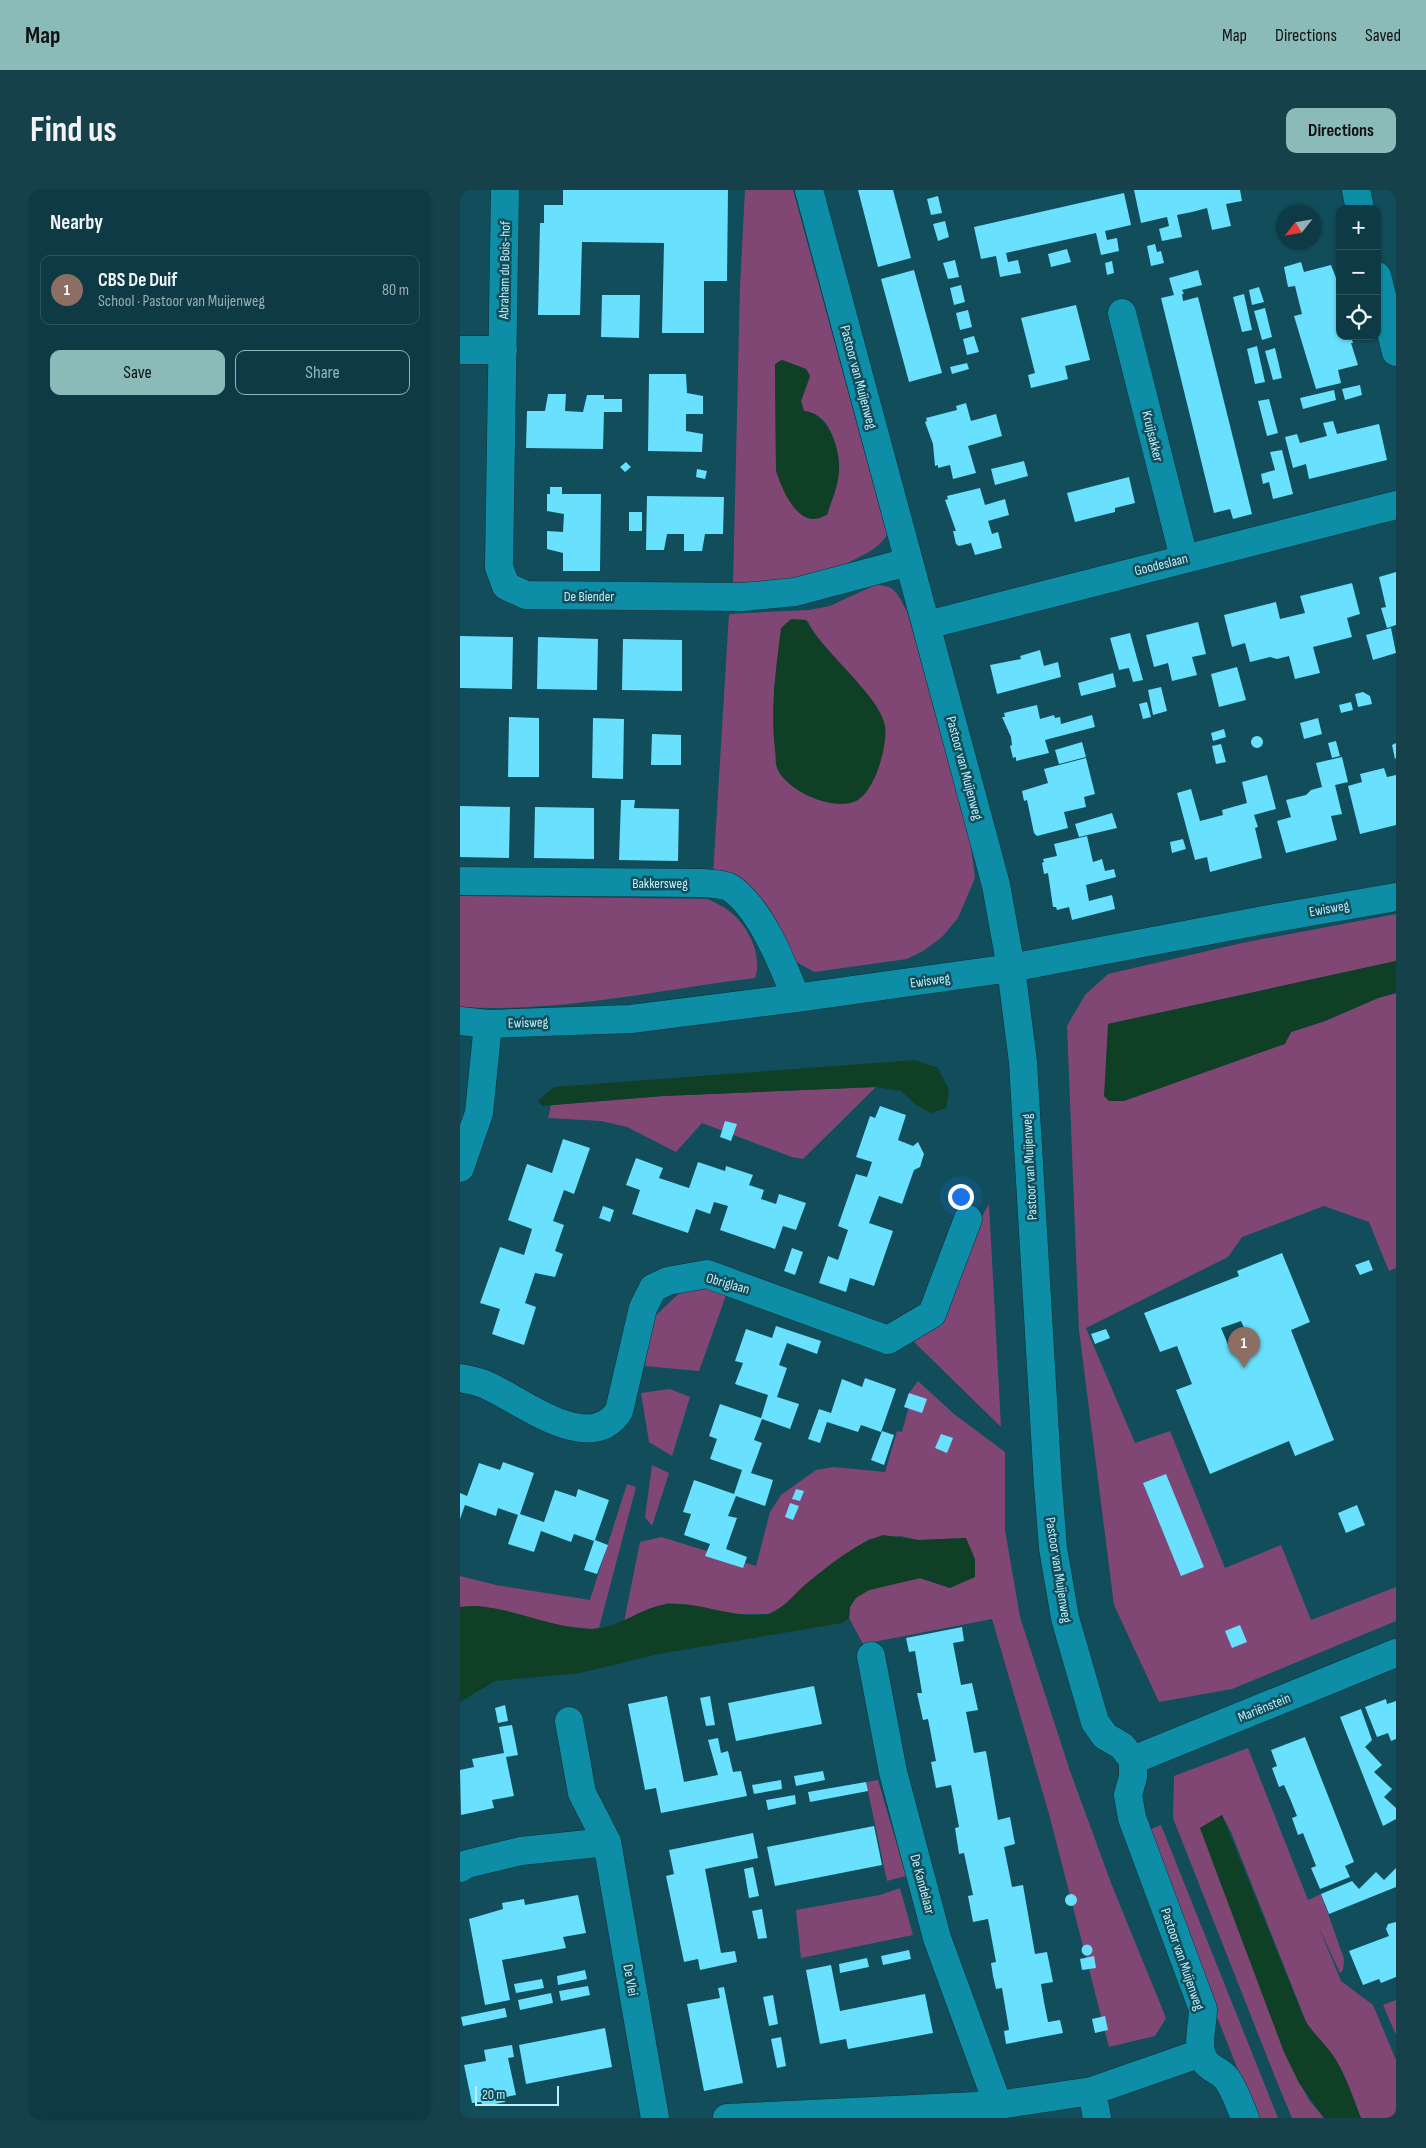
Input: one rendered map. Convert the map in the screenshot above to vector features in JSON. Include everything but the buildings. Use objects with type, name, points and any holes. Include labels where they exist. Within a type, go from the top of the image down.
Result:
[{"type":"street","name":"Abraham du Bois-hof","points":[[503,350],[505,190]]},
{"type":"street","name":"Pastoor van Muijenweg","points":[[809,190],[996,885],[1011,968],[1023,1062],[1053,1548],[1065,1618],[1095,1722],[1106,1736],[1122,1746],[1133,1760],[1133,1777],[1128,1795],[1132,1818],[1203,2009],[1203,2024],[1200,2038],[1202,2053]]},
{"type":"street","points":[[1356,190],[1359,205]]},
{"type":"street","points":[[1381,292],[1396,352]]},
{"type":"street","name":"Kruijsakker","points":[[1122,313],[1184,558]]},
{"type":"street","points":[[460,350],[503,350]]},
{"type":"street","name":"De Biender","points":[[503,350],[499,568],[506,586],[526,595],[742,597],[794,592],[908,562]]},
{"type":"street","name":"Goodeslaan","points":[[927,625],[1396,505]]},
{"type":"street","name":"Bakkersweg","points":[[460,881],[702,883],[732,888],[751,910],[775,947],[796,998]]},
{"type":"street","name":"Ewisweg","points":[[460,1021],[488,1024],[631,1019],[796,998],[1011,968],[1256,921],[1396,897]]},
{"type":"street","points":[[460,1168],[480,1113],[488,1024]]},
{"type":"street","name":"Obriglaan","points":[[460,1378],[485,1384],[554,1422],[595,1429],[613,1421],[619,1411],[643,1308],[653,1288],[668,1281],[707,1274],[888,1340],[932,1314],[968,1219]]},
{"type":"street","name":"Mariënstein","points":[[1133,1760],[1396,1653]]},
{"type":"street","name":"De Kandelaar","points":[[871,1656],[893,1772],[937,1938],[998,2105]]},
{"type":"street","name":"De Vlei","points":[[569,1721],[582,1793],[608,1842],[655,2118]]},
{"type":"street","points":[[460,1868],[467,1864],[521,1851],[608,1842]]},
{"type":"street","points":[[727,2118],[998,2105],[1092,2091],[1202,2053],[1210,2068],[1225,2077],[1236,2094],[1245,2118]]},
{"type":"street","points":[[1092,2091],[1097,2118]]},
{"type":"shaded area","points":[[745,190],[793,190],[887,535],[877,546],[862,556],[811,577],[782,582],[733,585],[740,286]],"holes":[[[782,360],[806,369],[810,376],[801,401],[804,411],[814,413],[828,426],[835,445],[839,474],[776,471],[775,364]]]},
{"type":"shaded area","points":[[782,360],[806,369],[810,376],[801,401],[804,411],[821,419],[827,426],[838,454],[839,473],[827,515],[816,519],[801,515],[795,509],[781,486],[776,471],[775,364]]},
{"type":"shaded area","points":[[875,585],[882,585],[892,589],[898,595],[907,611],[970,839],[975,878],[958,918],[942,937],[923,951],[907,959],[814,972],[793,960],[713,875],[729,614],[809,610],[830,606]],"holes":[[[807,620],[815,634],[870,698],[885,726],[833,803],[808,796],[774,740],[774,686]]]},
{"type":"shaded area","points":[[791,619],[806,620],[825,646],[873,702],[881,714],[885,726],[882,756],[874,778],[863,796],[847,804],[824,801],[800,791],[782,776],[777,768],[773,704],[781,628]]},
{"type":"shaded area","points":[[460,896],[708,899],[729,911],[748,933],[757,960],[755,978],[571,1004],[497,1008],[460,1007]]},
{"type":"shaded area","points":[[1396,914],[1396,961],[1108,1024],[1284,1044],[1291,1032],[1325,1021],[1378,998],[1396,993],[1396,1268],[1389,1271],[1369,1222],[1324,1206],[1242,1237],[1228,1257],[1086,1328],[1135,1443],[1170,1431],[1225,1568],[1281,1545],[1311,1620],[1396,1587],[1396,1621],[1232,1689],[1159,1702],[1114,1605],[1079,1330],[1067,1026],[1085,995],[1108,974],[1242,943]]},
{"type":"shaded area","points":[[1396,961],[1396,993],[1378,998],[1325,1021],[1291,1032],[1285,1044],[1124,1101],[1109,1101],[1104,1096],[1108,1024]]},
{"type":"shaded area","points":[[915,1060],[938,1068],[949,1090],[946,1108],[931,1113],[915,1104],[901,1091],[876,1087],[663,1096],[542,1106],[538,1101],[554,1087]]},
{"type":"shaded area","points":[[876,1087],[803,1159],[792,1157],[702,1123],[676,1152],[627,1127],[601,1121],[548,1118],[551,1105],[663,1096]]},
{"type":"shaded area","points":[[989,1204],[1001,1427],[912,1340]]},
{"type":"shaded area","points":[[690,1283],[729,1287],[699,1371],[645,1366],[653,1318]]},
{"type":"shaded area","points":[[918,1381],[954,1414],[1005,1452],[1005,1530],[1020,1617],[1070,1771],[1111,1883],[1166,2018],[1155,2036],[1109,2047],[1049,1814],[992,1619],[863,1644],[849,1618],[850,1607],[856,1597],[869,1590],[920,1578],[950,1588],[966,1538],[918,1540],[901,1536],[869,1539],[835,1561],[784,1605],[769,1614],[736,1614],[668,1603],[624,1622],[640,1542],[661,1537],[756,1566],[770,1512],[781,1495],[816,1470],[833,1467],[885,1472],[897,1431],[902,1432],[911,1398],[907,1396]]},
{"type":"shaded area","points":[[670,1389],[690,1397],[672,1456],[649,1442],[641,1393]]},
{"type":"shaded area","points":[[652,1465],[669,1473],[652,1526],[645,1517]]},
{"type":"shaded area","points":[[627,1484],[636,1487],[599,1628],[564,1626],[460,1607],[460,1576],[496,1585],[590,1600]]},
{"type":"shaded area","points":[[883,1535],[918,1540],[966,1538],[975,1559],[975,1577],[950,1588],[920,1578],[869,1590],[856,1598],[850,1607],[849,1618],[842,1623],[658,1654],[580,1673],[495,1681],[460,1702],[460,1607],[490,1607],[559,1625],[591,1629],[612,1625],[650,1608],[670,1604],[682,1604],[743,1615],[768,1614],[783,1606],[806,1584],[843,1556]]},
{"type":"shaded area","points":[[1248,1748],[1308,1900],[1321,1894],[1344,1959],[1343,1970],[1340,1973],[1317,1923],[1341,1981],[1373,2005],[1396,2060],[1396,2118],[1361,2118],[1341,2070],[1327,2048],[1309,2029],[1231,1832],[1222,1815],[1200,1828],[1284,2052],[1309,2100],[1324,2118],[1292,2118],[1277,2082],[1173,1818],[1174,1776]]},
{"type":"shaded area","points":[[878,1780],[906,1876],[887,1881],[866,1782]]},
{"type":"shaded area","points":[[1222,1815],[1303,2016],[1340,2067],[1361,2118],[1324,2118],[1299,2083],[1284,2052],[1200,1828]]},
{"type":"shaded area","points":[[1161,1825],[1278,2118],[1257,2118],[1144,1832]]},
{"type":"shaded area","points":[[900,1888],[913,1935],[801,1958],[796,1910],[880,1895]]},
{"type":"shaded area","points":[[1396,2000],[1396,2035],[1383,2005]]},
{"type":"place","name":"CBS De Duif","points":[[1244,1368]]}]
